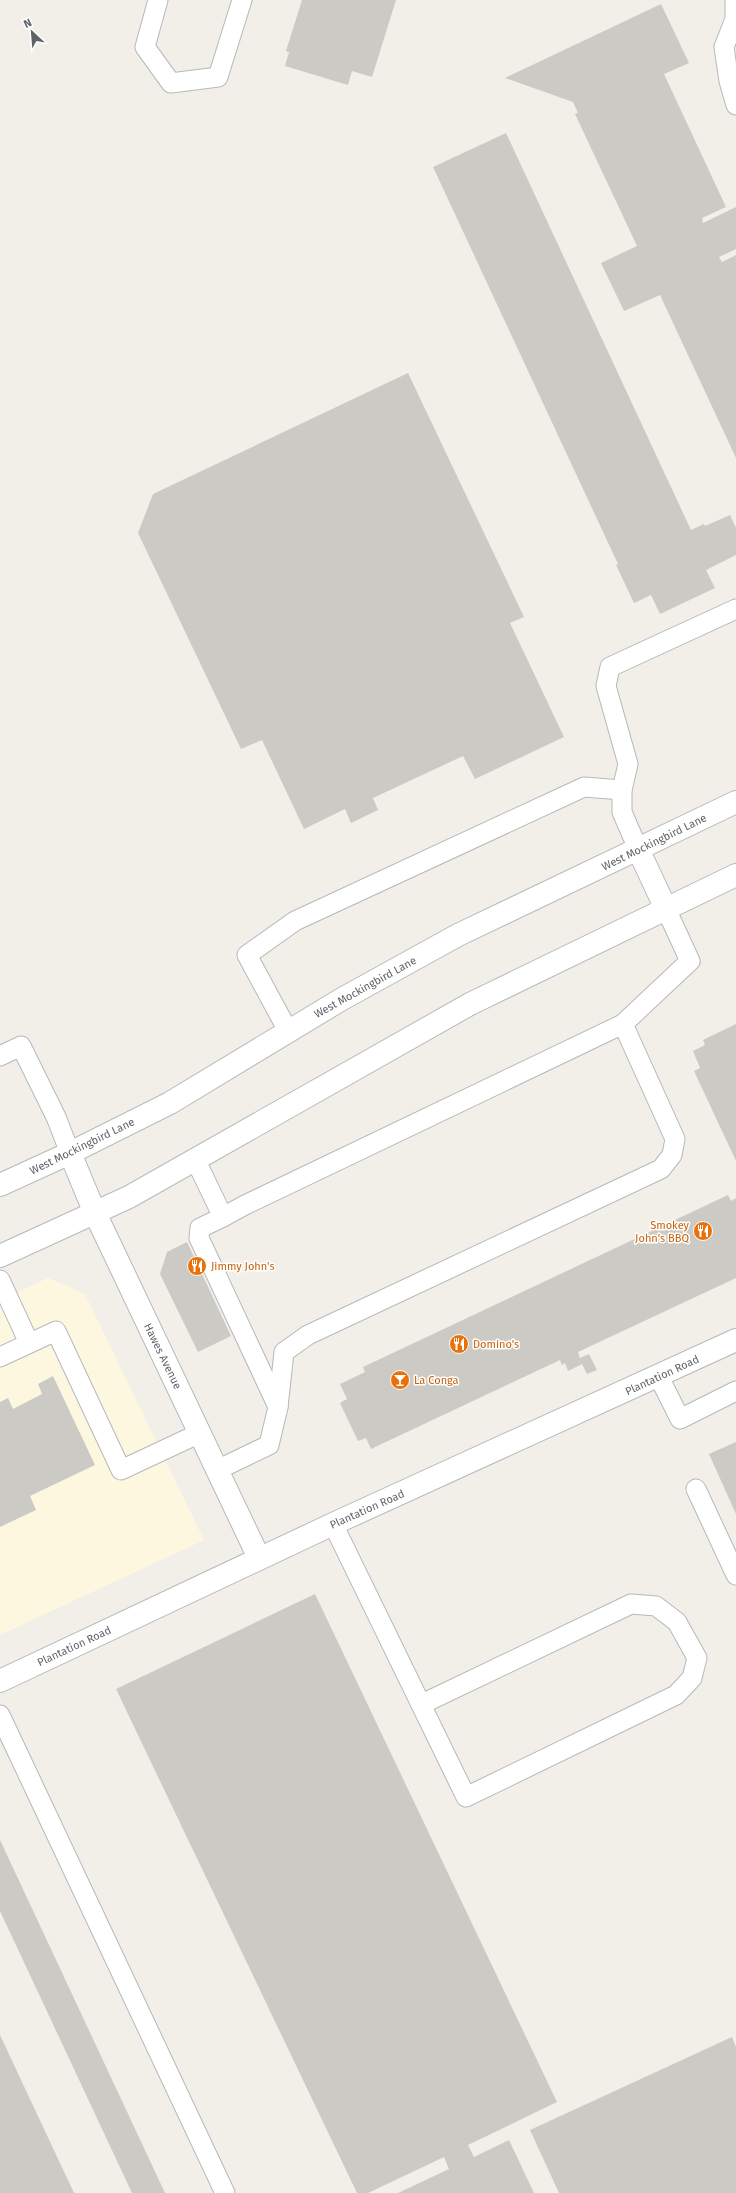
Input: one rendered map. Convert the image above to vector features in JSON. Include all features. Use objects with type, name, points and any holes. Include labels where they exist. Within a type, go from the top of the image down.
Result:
[{"type":"main road","name":"West Mockingbird Lane","points":[[0,1185],[70,1153],[170,1103],[288,1031],[458,935],[736,802]]},
{"type":"main road","points":[[638,849],[666,909]]},
{"type":"main road","points":[[0,1256],[129,1197],[470,1004],[736,876]]},
{"type":"main road","name":"Hawes Avenue","points":[[70,1153],[95,1213],[259,1558]]},
{"type":"main road","name":"Plantation Road","points":[[0,1681],[259,1558],[659,1377],[736,1340]]},
{"type":"lane","points":[[158,0],[145,47],[171,83],[218,77],[242,0]]},
{"type":"lane","points":[[735,0],[735,19],[724,48],[729,81],[736,105]]},
{"type":"lane","points":[[638,849],[622,812],[622,790],[628,764],[606,686],[610,667],[736,609]]},
{"type":"lane","points":[[288,1031],[247,955],[295,921],[584,786],[622,790]]},
{"type":"lane","points":[[278,1407],[199,1238],[200,1228],[245,1204],[623,1024],[690,961],[666,909]]},
{"type":"lane","points":[[217,1470],[269,1445],[278,1407],[284,1352],[308,1335],[661,1170],[672,1155],[675,1139],[623,1024]]},
{"type":"lane","points":[[0,1056],[21,1046],[56,1117],[70,1153]]},
{"type":"lane","points":[[196,1160],[223,1217]]},
{"type":"lane","points":[[0,1280],[29,1343]]},
{"type":"lane","points":[[0,1357],[56,1331],[121,1470],[200,1433]]},
{"type":"lane","points":[[659,1377],[680,1419],[736,1391]]},
{"type":"lane","points":[[696,1489],[736,1575]]},
{"type":"lane","points":[[333,1524],[466,1797],[676,1695],[692,1678],[697,1658],[677,1622],[656,1606],[631,1604],[422,1704]]},
{"type":"lane","points":[[0,1715],[225,2193]]},
{"type":"shaded area","points":[[48,1278],[85,1294],[204,1540],[0,1635],[0,1300]]},
{"type":"building","points":[[302,0],[396,0],[372,77],[352,71],[348,85],[285,66],[289,52],[286,51]]},
{"type":"building","points":[[661,4],[689,63],[664,74],[726,207],[702,218],[703,223],[736,207],[736,249],[719,257],[722,262],[736,255],[736,458],[660,295],[624,311],[601,263],[637,246],[575,114],[578,113],[573,102],[505,78]]},
{"type":"building","points":[[506,133],[691,530],[704,524],[705,526],[730,515],[736,528],[736,555],[706,570],[715,588],[660,614],[651,595],[634,603],[616,565],[618,564],[433,167]]},
{"type":"building","points":[[408,373],[524,617],[510,623],[564,737],[475,779],[463,756],[373,798],[378,810],[351,823],[345,809],[304,829],[262,740],[241,749],[138,533],[153,494]]},
{"type":"building","points":[[736,1024],[736,1161],[694,1071],[700,1068],[693,1051],[705,1045],[703,1040]]},
{"type":"building","points":[[728,1195],[731,1201],[736,1198],[736,1278],[578,1352],[580,1358],[589,1354],[597,1370],[587,1374],[582,1364],[568,1371],[565,1363],[562,1365],[560,1360],[371,1449],[366,1438],[358,1441],[340,1403],[347,1399],[340,1384],[365,1372],[363,1367]]},
{"type":"building","points":[[187,1242],[231,1336],[198,1352],[160,1274],[167,1252]]},
{"type":"building","points":[[53,1376],[95,1465],[30,1496],[36,1510],[0,1527],[0,1402],[8,1398],[13,1409],[42,1394],[38,1384]]},
{"type":"building","points":[[736,1442],[736,1514],[709,1454]]},
{"type":"building","points":[[315,1594],[557,2102],[468,2145],[474,2157],[509,2140],[534,2193],[398,2193],[449,2169],[444,2157],[368,2193],[357,2193],[116,1689]]},
{"type":"building","points":[[0,1840],[165,2193],[132,2193],[0,1911]]},
{"type":"building","points":[[0,2035],[74,2193],[0,2193]]},
{"type":"building","points":[[732,2037],[736,2047],[736,2193],[559,2193],[530,2130]]},
{"type":"place","name":"Smokey John's BBQ","points":[[703,1231]]},
{"type":"place","name":"Jimmy John's","points":[[197,1266]]},
{"type":"place","name":"Domino's","points":[[459,1344]]},
{"type":"place","name":"La Conga","points":[[400,1380]]}]
